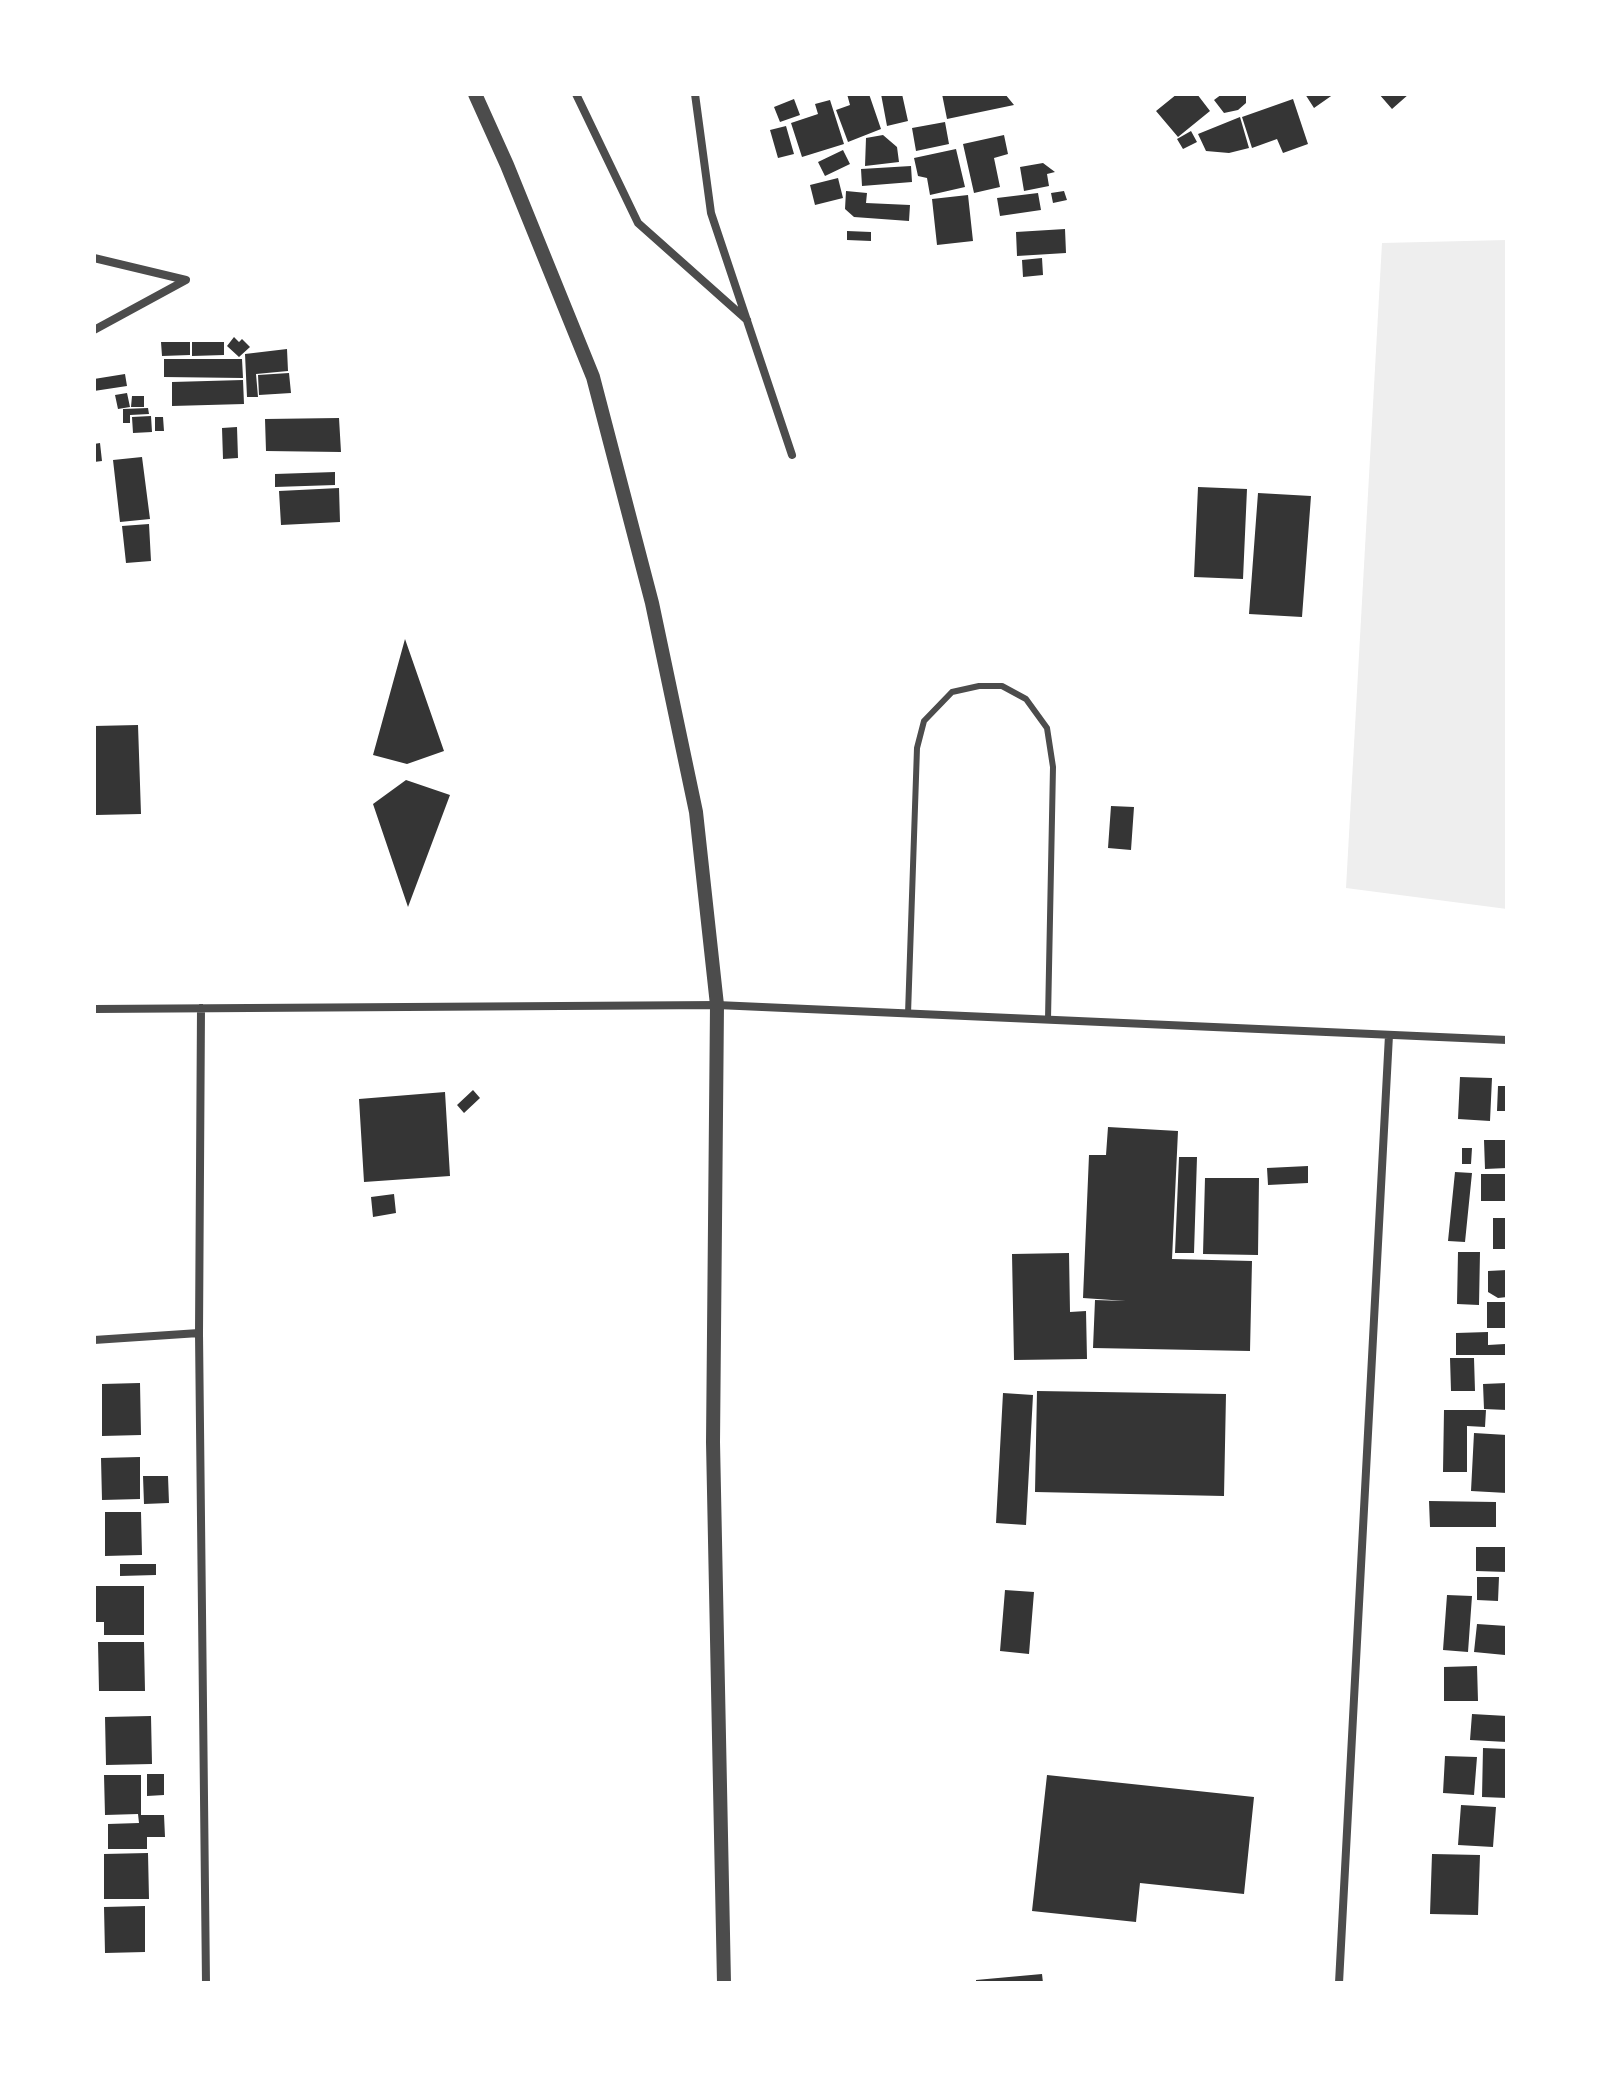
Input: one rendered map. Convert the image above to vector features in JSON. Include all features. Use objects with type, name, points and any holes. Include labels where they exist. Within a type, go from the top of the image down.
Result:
[{"type":"street","points":[[475,94],[507,165],[597,392],[652,603],[696,812],[717,1005],[713,1442],[724,1983]]},
{"type":"street","points":[[576,94],[638,223],[747,321]]},
{"type":"street","points":[[695,94],[711,213],[792,455]]},
{"type":"street","points":[[94,258],[186,280],[94,330]]},
{"type":"street","points":[[94,1009],[717,1005],[1507,1040]]},
{"type":"street","points":[[201,1008],[199,1333],[206,1983]]},
{"type":"street","points":[[1339,1983],[1389,1035]]},
{"type":"street","points":[[94,1340],[199,1333]]},
{"type":"lane","points":[[908,1014],[920,734],[924,721],[952,692],[979,686],[1002,686],[1026,699],[1047,728],[1053,767],[1048,1019]]},
{"type":"shaded area","points":[[1507,240],[1507,909],[1346,888],[1382,243]]},
{"type":"building","points":[[847,94],[869,94],[881,129],[848,142],[836,110],[850,105]]},
{"type":"building","points":[[881,94],[902,94],[908,121],[887,126]]},
{"type":"building","points":[[942,94],[1005,94],[1014,105],[947,119]]},
{"type":"building","points":[[1177,94],[1197,94],[1210,111],[1178,137],[1156,111]]},
{"type":"building","points":[[1222,94],[1246,94],[1246,103],[1238,110],[1224,113],[1214,100]]},
{"type":"building","points":[[1305,94],[1334,94],[1314,108]]},
{"type":"building","points":[[1379,94],[1409,94],[1392,109]]},
{"type":"building","points":[[794,99],[800,115],[780,122],[774,107]]},
{"type":"building","points":[[1293,99],[1308,144],[1283,153],[1277,139],[1252,148],[1242,117]]},
{"type":"building","points":[[830,100],[844,144],[802,157],[791,123],[818,114],[815,104]]},
{"type":"building","points":[[1240,117],[1249,148],[1229,153],[1206,151],[1198,134]]},
{"type":"building","points":[[945,122],[949,144],[916,151],[912,128]]},
{"type":"building","points":[[786,126],[794,154],[778,158],[770,130]]},
{"type":"building","points":[[1191,131],[1197,142],[1183,149],[1177,139]]},
{"type":"building","points":[[883,135],[897,147],[899,162],[865,166],[866,138]]},
{"type":"building","points":[[1004,135],[1008,154],[994,158],[1000,187],[974,193],[963,144]]},
{"type":"building","points":[[956,149],[965,187],[930,195],[927,178],[918,176],[914,158]]},
{"type":"building","points":[[843,150],[850,164],[825,176],[818,162]]},
{"type":"building","points":[[1043,163],[1055,172],[1047,174],[1049,186],[1024,191],[1020,167]]},
{"type":"building","points":[[911,166],[912,182],[862,186],[861,169]]},
{"type":"building","points":[[838,178],[843,198],[815,205],[810,185]]},
{"type":"building","points":[[846,191],[867,193],[866,203],[910,205],[909,221],[854,217],[845,209]]},
{"type":"building","points":[[1064,191],[1067,200],[1053,203],[1051,193]]},
{"type":"building","points":[[1038,193],[1041,210],[1000,216],[997,198]]},
{"type":"building","points":[[968,195],[973,241],[937,245],[932,199]]},
{"type":"building","points":[[1065,229],[1066,253],[1017,256],[1016,232]]},
{"type":"building","points":[[847,231],[871,232],[871,241],[847,240]]},
{"type":"building","points":[[1042,258],[1043,275],[1023,277],[1022,260]]},
{"type":"building","points":[[234,337],[239,342],[242,339],[250,347],[239,357],[227,346]]},
{"type":"building","points":[[161,342],[190,342],[190,355],[162,356]]},
{"type":"building","points":[[192,342],[224,342],[224,355],[192,356]]},
{"type":"building","points":[[287,349],[288,371],[256,374],[258,397],[247,397],[245,354]]},
{"type":"building","points":[[164,359],[242,359],[243,378],[164,377]]},
{"type":"building","points":[[289,373],[291,393],[259,395],[258,375]]},
{"type":"building","points":[[125,374],[127,386],[94,391],[94,379]]},
{"type":"building","points":[[243,380],[244,404],[172,406],[172,382]]},
{"type":"building","points":[[127,393],[130,407],[118,409],[115,395]]},
{"type":"building","points":[[132,396],[144,396],[144,407],[131,407]]},
{"type":"building","points":[[148,408],[149,414],[130,415],[130,423],[123,423],[123,409]]},
{"type":"building","points":[[151,416],[152,432],[133,433],[132,417]]},
{"type":"building","points":[[155,417],[163,417],[164,431],[155,431]]},
{"type":"building","points":[[339,418],[341,452],[266,451],[265,419]]},
{"type":"building","points":[[237,427],[238,458],[223,459],[222,428]]},
{"type":"building","points":[[100,443],[102,461],[94,462],[94,444]]},
{"type":"building","points":[[142,457],[150,519],[120,522],[113,460]]},
{"type":"building","points":[[335,472],[335,485],[275,487],[275,474]]},
{"type":"building","points":[[1198,487],[1247,489],[1243,579],[1194,577]]},
{"type":"building","points":[[339,488],[340,522],[281,525],[279,491]]},
{"type":"building","points":[[1258,493],[1311,496],[1302,617],[1249,614]]},
{"type":"building","points":[[149,524],[151,561],[126,563],[122,526]]},
{"type":"building","points":[[405,639],[444,751],[407,764],[373,755]]},
{"type":"building","points":[[138,725],[141,814],[96,815],[94,726]]},
{"type":"building","points":[[406,780],[450,795],[408,907],[373,804]]},
{"type":"building","points":[[1111,806],[1134,807],[1131,850],[1108,848]]},
{"type":"building","points":[[1460,1077],[1492,1078],[1490,1121],[1458,1119]]},
{"type":"building","points":[[1498,1086],[1507,1086],[1507,1111],[1497,1111]]},
{"type":"building","points":[[473,1090],[480,1098],[464,1113],[457,1105]]},
{"type":"building","points":[[445,1092],[450,1176],[364,1182],[359,1099]]},
{"type":"building","points":[[1108,1127],[1178,1131],[1172,1259],[1252,1261],[1250,1351],[1093,1348],[1095,1300],[1126,1301],[1083,1298],[1089,1155],[1106,1155]]},
{"type":"building","points":[[1484,1140],[1507,1140],[1507,1168],[1485,1169]]},
{"type":"building","points":[[1462,1148],[1472,1148],[1471,1164],[1462,1164]]},
{"type":"building","points":[[1179,1157],[1197,1157],[1194,1253],[1175,1253]]},
{"type":"building","points":[[1308,1166],[1308,1183],[1268,1185],[1267,1168]]},
{"type":"building","points":[[1455,1172],[1472,1173],[1465,1242],[1448,1241]]},
{"type":"building","points":[[1481,1174],[1507,1174],[1507,1201],[1481,1201]]},
{"type":"building","points":[[1205,1178],[1259,1178],[1258,1255],[1203,1254]]},
{"type":"building","points":[[394,1194],[396,1213],[373,1217],[371,1197]]},
{"type":"building","points":[[1493,1218],[1507,1218],[1507,1249],[1493,1249]]},
{"type":"building","points":[[1458,1252],[1480,1252],[1479,1305],[1457,1304]]},
{"type":"building","points":[[1069,1253],[1070,1312],[1086,1311],[1087,1359],[1014,1360],[1012,1254]]},
{"type":"building","points":[[1507,1270],[1507,1297],[1498,1298],[1488,1292],[1488,1271]]},
{"type":"building","points":[[1487,1302],[1507,1302],[1507,1328],[1487,1328]]},
{"type":"building","points":[[1488,1332],[1488,1345],[1505,1344],[1505,1355],[1456,1355],[1456,1333]]},
{"type":"building","points":[[1450,1358],[1474,1358],[1475,1391],[1451,1391]]},
{"type":"building","points":[[140,1383],[141,1435],[102,1436],[102,1384]]},
{"type":"building","points":[[1507,1383],[1507,1410],[1484,1409],[1483,1384]]},
{"type":"building","points":[[1037,1391],[1226,1394],[1224,1496],[1035,1492]]},
{"type":"building","points":[[1003,1393],[1033,1395],[1026,1525],[996,1523]]},
{"type":"building","points":[[1444,1410],[1486,1410],[1485,1427],[1467,1426],[1467,1472],[1443,1472]]},
{"type":"building","points":[[1474,1433],[1507,1435],[1507,1493],[1471,1491]]},
{"type":"building","points":[[140,1457],[140,1499],[102,1500],[101,1458]]},
{"type":"building","points":[[143,1476],[168,1476],[169,1503],[144,1504]]},
{"type":"building","points":[[1429,1501],[1496,1502],[1496,1527],[1430,1527]]},
{"type":"building","points":[[105,1512],[141,1512],[142,1555],[105,1556]]},
{"type":"building","points":[[1476,1547],[1507,1547],[1507,1572],[1476,1571]]},
{"type":"building","points":[[120,1564],[156,1564],[156,1575],[120,1576]]},
{"type":"building","points":[[1477,1577],[1499,1577],[1498,1601],[1477,1600]]},
{"type":"building","points":[[94,1586],[144,1586],[144,1635],[104,1635],[104,1622],[94,1622]]},
{"type":"building","points":[[1005,1590],[1034,1592],[1029,1654],[1000,1651]]},
{"type":"building","points":[[1447,1595],[1472,1596],[1468,1652],[1443,1650]]},
{"type":"building","points":[[1477,1624],[1507,1626],[1505,1655],[1474,1652]]},
{"type":"building","points":[[98,1642],[144,1642],[145,1691],[99,1691]]},
{"type":"building","points":[[1477,1666],[1478,1701],[1444,1701],[1444,1667]]},
{"type":"building","points":[[1472,1714],[1507,1716],[1507,1742],[1470,1740]]},
{"type":"building","points":[[151,1716],[152,1764],[106,1765],[105,1717]]},
{"type":"building","points":[[1483,1748],[1507,1749],[1507,1798],[1482,1797]]},
{"type":"building","points":[[1445,1756],[1477,1757],[1474,1795],[1443,1793]]},
{"type":"building","points":[[147,1774],[164,1774],[164,1795],[147,1796]]},
{"type":"building","points":[[104,1775],[141,1775],[141,1815],[164,1815],[165,1837],[147,1837],[147,1849],[108,1849],[108,1824],[139,1823],[138,1814],[105,1815]]},
{"type":"building","points":[[1047,1775],[1254,1797],[1244,1894],[1140,1883],[1136,1922],[1032,1911]]},
{"type":"building","points":[[1461,1805],[1496,1807],[1493,1847],[1458,1845]]},
{"type":"building","points":[[148,1853],[149,1899],[104,1899],[104,1854]]},
{"type":"building","points":[[1432,1854],[1480,1855],[1478,1915],[1430,1914]]},
{"type":"building","points":[[145,1906],[145,1952],[105,1953],[104,1907]]},
{"type":"building","points":[[1042,1974],[1043,1983],[976,1983],[976,1980]]}]
